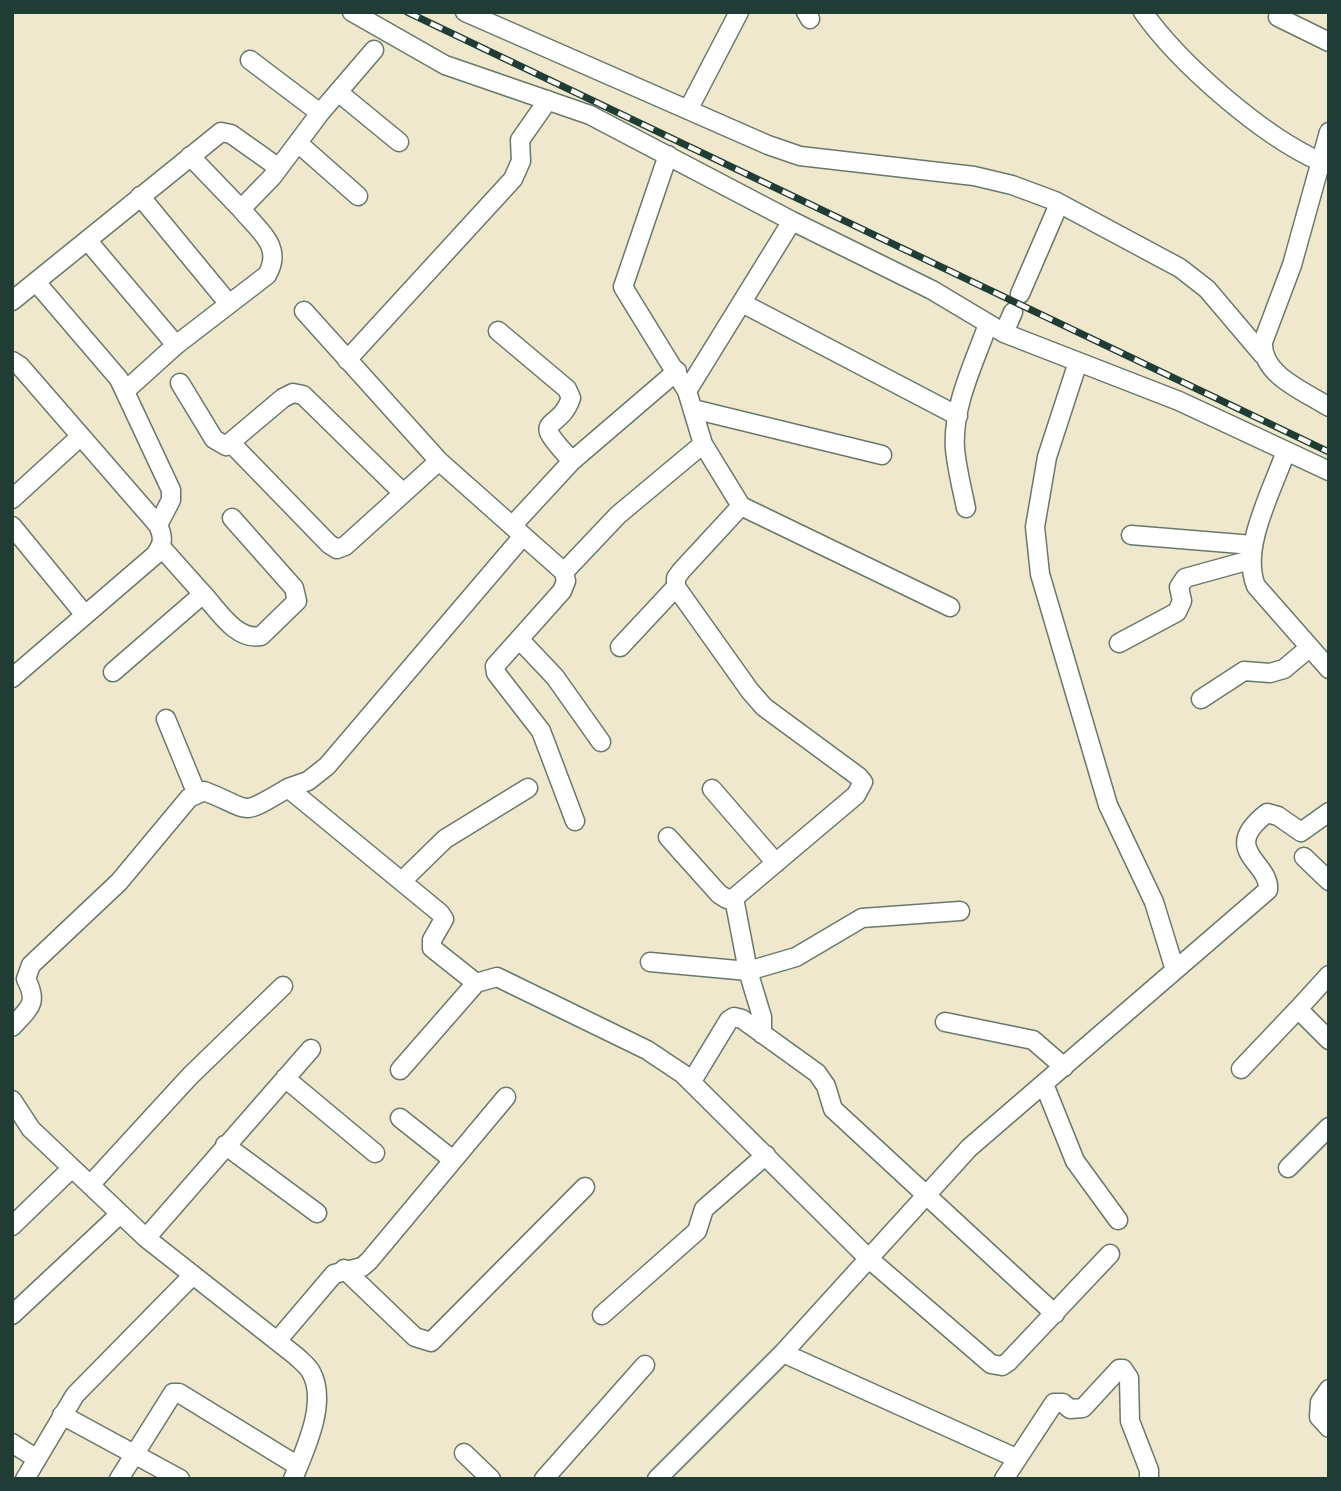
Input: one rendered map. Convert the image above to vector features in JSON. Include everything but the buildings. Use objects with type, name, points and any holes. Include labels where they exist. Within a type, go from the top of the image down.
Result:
[{"type":"street","points":[[352,12],[445,65],[590,115],[792,221],[932,290],[996,328],[1179,401],[1329,471]]},
{"type":"street","points":[[465,12],[800,156],[974,176],[1012,185],[1059,204],[1180,268],[1208,289],[1275,372],[1329,407]]},
{"type":"street","points":[[688,110],[739,12]]},
{"type":"street","points":[[1143,12],[1184,62],[1284,144],[1319,160]]},
{"type":"street","points":[[1278,17],[1329,42]]},
{"type":"street","points":[[241,209],[279,168],[320,113],[374,50]]},
{"type":"street","points":[[250,60],[320,113]]},
{"type":"street","points":[[338,92],[399,142]]},
{"type":"street","points":[[347,360],[513,179],[521,161],[520,140],[548,100]]},
{"type":"street","points":[[12,301],[220,132],[231,134],[279,168]]},
{"type":"street","points":[[1262,355],[1263,342],[1292,265],[1319,160],[1329,132]]},
{"type":"street","points":[[298,144],[358,196]]},
{"type":"street","points":[[668,155],[623,287],[677,371],[687,391],[703,444],[741,506],[950,607]]},
{"type":"street","points":[[125,391],[176,345],[267,275],[274,257],[270,240],[190,156]]},
{"type":"street","points":[[140,196],[229,304]]},
{"type":"street","points":[[1020,294],[1059,204]]},
{"type":"street","points":[[687,391],[792,221]]},
{"type":"street","points":[[87,240],[176,345]]},
{"type":"street","points":[[36,282],[110,366],[125,391],[171,491],[170,500],[158,525]]},
{"type":"street","points":[[742,303],[958,416]]},
{"type":"street","points":[[303,311],[439,461],[564,572],[566,581],[562,591],[497,662],[496,673],[541,732],[575,821]]},
{"type":"street","points":[[966,508],[955,449],[961,396],[996,328],[1013,312]]},
{"type":"street","points":[[498,331],[567,389],[571,398],[569,405],[552,420],[548,429],[549,437],[572,461]]},
{"type":"street","points":[[12,361],[81,436],[158,525],[164,536],[161,547],[12,678]]},
{"type":"street","points":[[1078,362],[1047,457],[1035,527],[1040,574],[1108,805],[1154,902],[1175,970]]},
{"type":"street","points":[[12,1027],[32,1005],[34,997],[26,979],[31,965],[119,882],[197,792],[204,791],[241,809],[250,809],[318,775],[572,461],[677,371]]},
{"type":"street","points":[[180,383],[214,439],[226,446],[283,398],[293,393],[303,395],[403,493]]},
{"type":"street","points":[[693,409],[882,455]]},
{"type":"street","points":[[12,499],[81,436]]},
{"type":"street","points":[[231,443],[337,549],[345,547],[439,461]]},
{"type":"street","points":[[564,572],[618,515],[703,444]]},
{"type":"street","points":[[1286,452],[1251,552],[1250,572],[1256,586],[1329,669]]},
{"type":"street","points":[[668,837],[719,894],[727,899],[734,898],[856,795],[863,782],[764,707],[676,587],[676,578],[681,571],[741,506]]},
{"type":"street","points":[[161,547],[237,631],[254,638],[261,636],[297,601],[294,588],[232,518]]},
{"type":"street","points":[[12,526],[85,614]]},
{"type":"street","points":[[1131,535],[1251,552]]},
{"type":"street","points":[[1119,643],[1177,612],[1182,601],[1179,587],[1185,578],[1251,552]]},
{"type":"street","points":[[620,647],[676,587]]},
{"type":"street","points":[[113,672],[203,594]]},
{"type":"street","points":[[519,639],[555,677],[601,742]]},
{"type":"street","points":[[1201,699],[1244,671],[1270,673],[1284,669],[1309,648]]},
{"type":"street","points":[[166,719],[197,792]]},
{"type":"street","points":[[288,788],[402,881],[443,919],[432,940],[432,948],[476,984]]},
{"type":"street","points":[[402,881],[445,839],[528,789]]},
{"type":"street","points":[[712,789],[776,863]]},
{"type":"street","points":[[657,1479],[783,1353],[988,1129],[1044,1084],[1268,890],[1266,881],[1245,846],[1246,839],[1262,817],[1267,813],[1279,816],[1301,832],[1329,812]]},
{"type":"street","points":[[1304,857],[1329,881]]},
{"type":"street","points":[[734,898],[748,971],[762,1017],[762,1034]]},
{"type":"street","points":[[650,962],[748,971],[796,957],[862,918],[960,911]]},
{"type":"street","points":[[1241,1069],[1329,975]]},
{"type":"street","points":[[400,1070],[476,984],[497,977],[647,1050],[692,1081],[868,1258],[991,1363],[1002,1366],[1110,1254]]},
{"type":"street","points":[[90,1185],[190,1076],[283,986]]},
{"type":"street","points":[[1298,1009],[1329,1040]]},
{"type":"street","points":[[692,1081],[729,1020],[734,1017],[741,1019],[817,1073],[826,1086],[833,1109],[1055,1314]]},
{"type":"street","points":[[945,1022],[1033,1040],[1064,1066]]},
{"type":"street","points":[[146,1238],[311,1049]]},
{"type":"street","points":[[285,1079],[375,1153]]},
{"type":"street","points":[[1044,1084],[1070,1153],[1118,1220]]},
{"type":"street","points":[[277,1341],[334,1274],[344,1269],[362,1267],[369,1261],[506,1097]]},
{"type":"street","points":[[12,1100],[31,1129],[146,1238],[311,1371],[317,1389],[317,1407],[296,1472],[179,1393],[168,1397],[119,1479]]},
{"type":"street","points":[[400,1118],[453,1160]]},
{"type":"street","points":[[1288,1168],[1329,1127]]},
{"type":"street","points":[[225,1145],[317,1213]]},
{"type":"street","points":[[601,1315],[690,1238],[701,1223],[704,1209],[766,1155]]},
{"type":"street","points":[[12,1226],[72,1168]]},
{"type":"street","points":[[344,1269],[415,1337],[431,1342],[585,1187]]},
{"type":"street","points":[[12,1315],[120,1214]]},
{"type":"street","points":[[25,1479],[62,1415],[92,1378],[193,1275]]},
{"type":"street","points":[[783,1353],[1016,1458]]},
{"type":"street","points":[[544,1479],[645,1365]]},
{"type":"street","points":[[1004,1479],[1054,1403],[1063,1403],[1070,1409],[1083,1408],[1119,1368],[1129,1378],[1130,1421],[1149,1470],[1149,1479]]},
{"type":"street","points":[[1329,1389],[1320,1402],[1319,1417],[1329,1427]]},
{"type":"street","points":[[62,1415],[180,1479]]},
{"type":"street","points":[[12,1443],[37,1459]]},
{"type":"street","points":[[464,1452],[491,1479]]},
{"type":"railway","points":[[407,12],[1329,452]]}]
